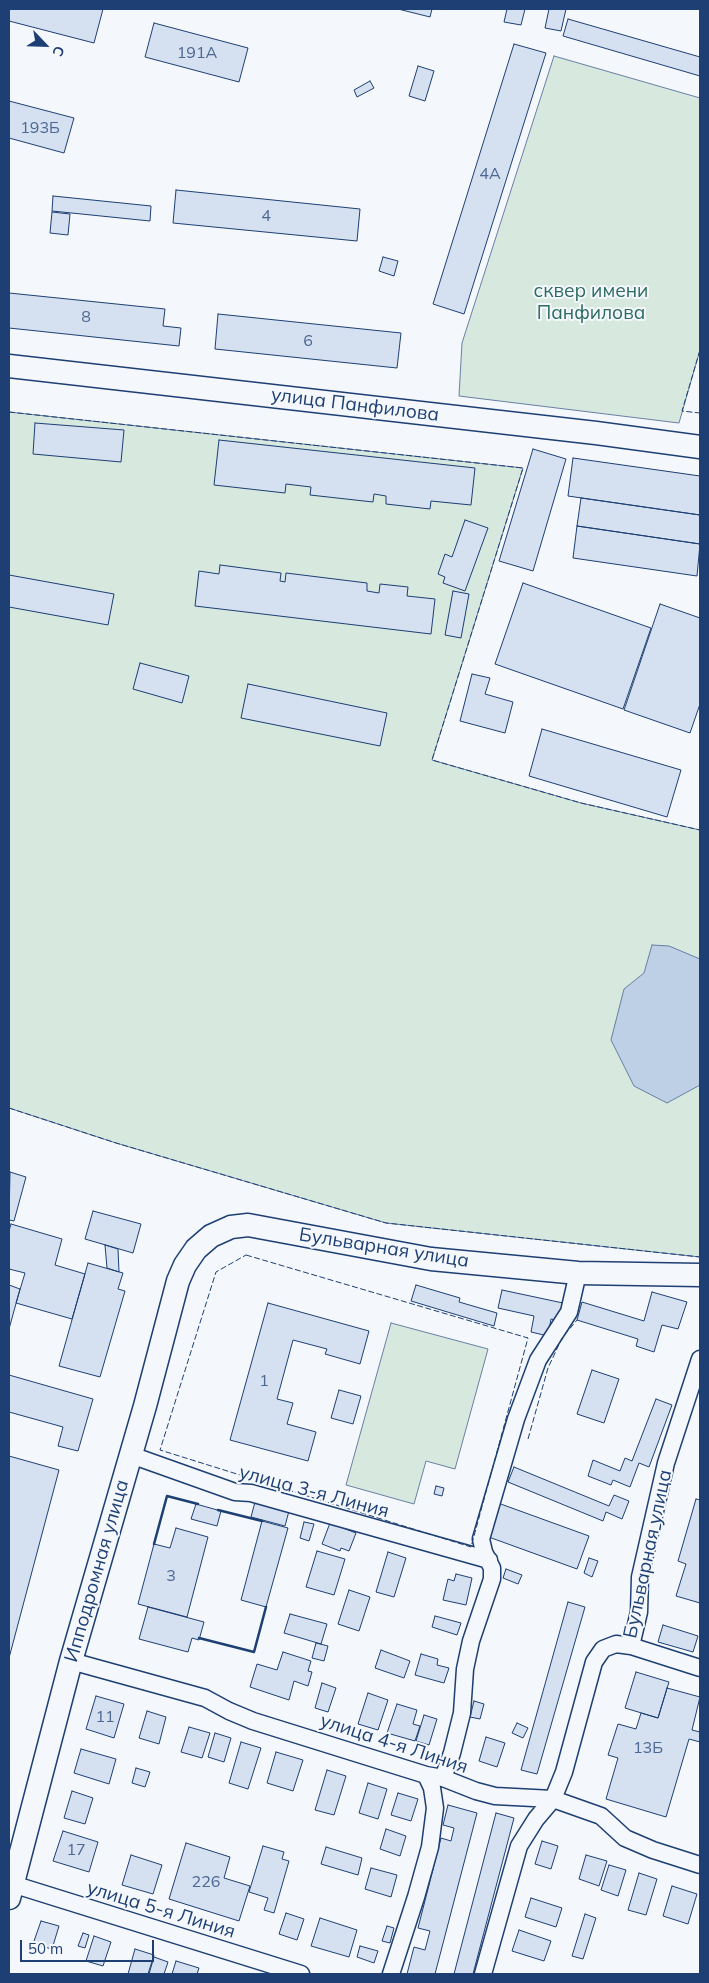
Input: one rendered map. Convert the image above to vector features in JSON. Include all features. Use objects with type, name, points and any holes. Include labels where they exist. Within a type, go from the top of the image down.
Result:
[{"type":"main road","name":"улица Панфилова","points":[[9,366],[587,432],[700,447]]},
{"type":"main road","name":"Бульварная улица","points":[[196,1249],[211,1236],[232,1227],[248,1225],[431,1259],[578,1273],[700,1275]]},
{"type":"main road","name":"Ипподромная улица","points":[[10,1889],[71,1661],[131,1455],[178,1281],[185,1265],[196,1249]]},
{"type":"street","points":[[443,1778],[462,1713],[464,1676],[471,1641],[492,1579],[492,1568],[484,1552],[481,1539],[516,1419],[538,1360],[569,1312],[578,1273]]},
{"type":"street","name":"Бульварная улица","points":[[483,1974],[519,1846],[536,1819],[553,1799],[564,1772],[594,1662],[603,1649],[616,1644],[631,1646],[639,1612],[640,1577],[666,1464],[700,1359]]},
{"type":"street","name":"улица 3-я Линия","points":[[131,1455],[235,1492],[251,1493],[489,1560]]},
{"type":"street","points":[[631,1646],[700,1668]]},
{"type":"street","name":"улица 4-я Линия","points":[[71,1661],[204,1698],[252,1721],[426,1775],[443,1778],[495,1796],[553,1799],[601,1816],[626,1838],[654,1850],[700,1865]]},
{"type":"street","points":[[391,1974],[430,1847],[436,1808],[432,1788],[426,1775]]},
{"type":"street","name":"улица 5-я Линия","points":[[10,1889],[301,1974]]},
{"type":"green space","name":"сквер имени Панфилова","points":[[554,56],[700,98],[700,350],[679,423],[459,396],[462,343]]},
{"type":"green space","points":[[9,412],[523,468],[432,760],[581,803],[700,830],[700,1257],[386,1223],[116,1143],[9,1108]]},
{"type":"green space","points":[[391,1323],[488,1349],[455,1469],[426,1461],[414,1504],[346,1485]]},
{"type":"water","points":[[652,945],[669,946],[700,959],[700,1085],[667,1103],[634,1086],[611,1040],[624,989],[644,973]]},
{"type":"building","points":[[9,9],[103,9],[94,43],[9,21]]},
{"type":"building","points":[[398,9],[432,9],[430,17]]},
{"type":"building","points":[[507,9],[525,9],[521,25],[504,22]]},
{"type":"building","points":[[549,9],[566,9],[561,31],[545,28]]},
{"type":"building","points":[[568,19],[700,57],[700,76],[563,36]]},
{"type":"building","points":[[154,23],[248,48],[239,82],[145,57]]},
{"type":"building","points":[[514,44],[546,53],[464,314],[433,304]]},
{"type":"building","points":[[418,66],[434,71],[425,101],[409,96]]},
{"type":"building","points":[[370,81],[374,88],[357,97],[354,90]]},
{"type":"building","points":[[9,101],[74,118],[64,153],[9,138]]},
{"type":"building","points":[[176,190],[360,209],[357,241],[173,223]]},
{"type":"building","points":[[53,196],[151,206],[150,221],[52,211]]},
{"type":"building","points":[[52,212],[70,214],[68,235],[50,233]]},
{"type":"building","points":[[383,257],[398,261],[394,276],[379,271]]},
{"type":"building","points":[[9,293],[165,309],[163,326],[181,328],[179,346],[9,328]]},
{"type":"building","points":[[218,314],[401,333],[397,368],[215,349]]},
{"type":"building","points":[[35,423],[124,430],[121,462],[33,454]]},
{"type":"building","points":[[219,440],[475,468],[471,505],[431,501],[430,509],[386,504],[386,496],[374,494],[373,502],[310,495],[311,487],[286,484],[285,493],[214,485]]},
{"type":"building","points":[[533,449],[566,459],[533,571],[499,561]]},
{"type":"building","points":[[573,458],[700,476],[700,515],[568,496]]},
{"type":"building","points":[[581,498],[700,515],[700,544],[577,526]]},
{"type":"building","points":[[465,520],[488,528],[465,591],[443,583],[445,577],[438,574],[445,554],[452,557]]},
{"type":"building","points":[[577,526],[700,544],[697,576],[573,558]]},
{"type":"building","points":[[220,565],[281,573],[280,581],[285,582],[286,573],[367,583],[367,591],[379,593],[380,584],[408,587],[407,596],[435,599],[431,634],[195,606],[199,571],[219,574]]},
{"type":"building","points":[[9,575],[114,594],[108,625],[9,607]]},
{"type":"building","points":[[523,583],[651,628],[623,709],[495,664]]},
{"type":"building","points":[[453,591],[469,594],[461,638],[445,635]]},
{"type":"building","points":[[660,604],[700,618],[700,704],[690,733],[624,710]]},
{"type":"building","points":[[140,663],[189,676],[182,703],[133,689]]},
{"type":"building","points":[[472,674],[490,678],[485,694],[513,702],[505,733],[460,721]]},
{"type":"building","points":[[248,684],[387,713],[380,746],[241,718]]},
{"type":"building","points":[[542,729],[681,770],[667,817],[529,776]]},
{"type":"building","points":[[10,1172],[26,1177],[14,1221],[9,1220]]},
{"type":"building","points":[[93,1211],[141,1224],[133,1253],[85,1239]]},
{"type":"building","points":[[11,1224],[62,1239],[55,1265],[85,1274],[72,1319],[16,1303],[25,1273],[9,1269],[9,1231]]},
{"type":"building","points":[[105,1245],[118,1249],[119,1272],[107,1268]]},
{"type":"building","points":[[88,1263],[123,1273],[118,1289],[125,1291],[100,1377],[59,1366]]},
{"type":"building","points":[[9,1285],[20,1289],[9,1329]]},
{"type":"building","points":[[416,1285],[460,1298],[459,1302],[497,1313],[494,1326],[411,1301]]},
{"type":"building","points":[[502,1290],[563,1303],[559,1321],[551,1319],[548,1336],[531,1332],[534,1316],[498,1308]]},
{"type":"building","points":[[652,1292],[687,1302],[678,1329],[662,1325],[654,1352],[636,1346],[638,1339],[577,1320],[582,1302],[644,1321]]},
{"type":"building","points":[[268,1303],[369,1331],[360,1364],[325,1354],[327,1349],[293,1340],[277,1399],[293,1403],[287,1424],[316,1432],[308,1461],[230,1440]]},
{"type":"building","points":[[592,1370],[619,1379],[604,1423],[577,1414]]},
{"type":"building","points":[[9,1375],[93,1399],[78,1451],[58,1446],[63,1427],[9,1412]]},
{"type":"building","points":[[339,1390],[361,1396],[353,1424],[331,1418]]},
{"type":"building","points":[[656,1399],[672,1405],[649,1467],[639,1463],[630,1487],[613,1480],[611,1485],[588,1476],[593,1460],[620,1471],[625,1458],[632,1461]]},
{"type":"building","points":[[9,1456],[59,1470],[9,1658]]},
{"type":"building","points":[[514,1467],[609,1506],[614,1495],[629,1501],[622,1519],[606,1512],[603,1521],[508,1482]]},
{"type":"building","points":[[436,1486],[444,1488],[442,1496],[434,1494]]},
{"type":"building","points":[[696,1499],[700,1500],[700,1603],[676,1596],[686,1564],[678,1561]]},
{"type":"building","points":[[255,1502],[289,1511],[285,1526],[251,1517]]},
{"type":"building","points":[[498,1503],[589,1536],[577,1569],[486,1536]]},
{"type":"building","points":[[196,1504],[221,1511],[217,1526],[191,1519]]},
{"type":"building","points":[[262,1521],[288,1528],[266,1607],[241,1600]]},
{"type":"building","points":[[304,1522],[314,1524],[309,1541],[300,1538]]},
{"type":"building","points":[[330,1523],[356,1533],[349,1551],[341,1548],[340,1551],[322,1544]]},
{"type":"building","points":[[176,1528],[208,1537],[187,1617],[138,1604],[154,1544],[170,1548]]},
{"type":"building","points":[[317,1551],[345,1559],[334,1595],[306,1587]]},
{"type":"building","points":[[388,1552],[406,1558],[394,1597],[376,1592]]},
{"type":"building","points":[[589,1558],[598,1561],[592,1577],[584,1573]]},
{"type":"building","points":[[506,1569],[522,1575],[518,1584],[503,1578]]},
{"type":"building","points":[[456,1574],[472,1578],[466,1605],[443,1600],[448,1579],[454,1581]]},
{"type":"building","points":[[349,1590],[370,1597],[359,1631],[338,1624]]},
{"type":"building","points":[[568,1602],[585,1607],[537,1774],[521,1770]]},
{"type":"building","points":[[148,1607],[204,1622],[199,1640],[192,1638],[188,1652],[139,1639]]},
{"type":"building","points":[[290,1614],[327,1624],[321,1644],[284,1633]]},
{"type":"building","points":[[435,1616],[461,1623],[457,1635],[432,1627]]},
{"type":"building","points":[[663,1625],[698,1636],[693,1652],[658,1642]]},
{"type":"building","points":[[316,1643],[328,1646],[324,1661],[312,1658]]},
{"type":"building","points":[[381,1650],[410,1661],[404,1678],[375,1668]]},
{"type":"building","points":[[283,1652],[311,1661],[308,1671],[312,1672],[308,1686],[294,1681],[289,1700],[250,1687],[257,1664],[277,1670]]},
{"type":"building","points":[[421,1654],[438,1659],[437,1665],[449,1668],[444,1683],[415,1675]]},
{"type":"building","points":[[636,1672],[669,1682],[658,1718],[625,1708]]},
{"type":"building","points":[[322,1683],[336,1688],[328,1712],[315,1708]]},
{"type":"building","points":[[667,1688],[700,1697],[692,1730],[700,1732],[700,1742],[689,1739],[666,1817],[606,1799],[618,1758],[608,1755],[618,1724],[636,1729],[641,1713],[658,1718]]},
{"type":"building","points":[[368,1693],[388,1700],[378,1730],[358,1724]]},
{"type":"building","points":[[96,1696],[124,1704],[114,1738],[86,1729]]},
{"type":"building","points":[[474,1701],[484,1704],[480,1719],[470,1717]]},
{"type":"building","points":[[397,1704],[417,1710],[413,1724],[420,1726],[415,1741],[387,1733]]},
{"type":"building","points":[[147,1711],[166,1717],[159,1744],[139,1738]]},
{"type":"building","points":[[424,1715],[437,1719],[429,1745],[416,1741]]},
{"type":"building","points":[[517,1723],[528,1728],[523,1738],[512,1733]]},
{"type":"building","points":[[189,1727],[210,1733],[202,1758],[181,1752]]},
{"type":"building","points":[[215,1733],[231,1738],[224,1762],[208,1757]]},
{"type":"building","points":[[486,1737],[505,1743],[497,1767],[479,1761]]},
{"type":"building","points":[[241,1742],[261,1748],[248,1789],[229,1783]]},
{"type":"building","points":[[81,1749],[116,1759],[109,1784],[74,1773]]},
{"type":"building","points":[[276,1752],[303,1760],[293,1791],[267,1783]]},
{"type":"building","points":[[136,1768],[150,1772],[145,1787],[132,1783]]},
{"type":"building","points":[[327,1770],[346,1776],[334,1815],[315,1810]]},
{"type":"building","points":[[368,1783],[387,1789],[378,1819],[359,1813]]},
{"type":"building","points":[[72,1791],[93,1798],[85,1824],[64,1818]]},
{"type":"building","points":[[398,1793],[418,1799],[411,1821],[391,1815]]},
{"type":"building","points":[[448,1805],[477,1813],[435,1974],[407,1974],[414,1947],[425,1950],[430,1931],[418,1928],[441,1838],[451,1841],[454,1828],[443,1825]]},
{"type":"building","points":[[496,1813],[514,1818],[473,1974],[454,1974]]},
{"type":"building","points":[[386,1829],[406,1836],[400,1856],[380,1849]]},
{"type":"building","points":[[63,1831],[98,1842],[89,1872],[53,1861]]},
{"type":"building","points":[[542,1841],[558,1846],[551,1869],[535,1864]]},
{"type":"building","points":[[186,1843],[230,1857],[224,1878],[250,1886],[239,1921],[169,1899]]},
{"type":"building","points":[[263,1846],[284,1852],[282,1859],[289,1861],[274,1913],[264,1910],[268,1898],[249,1892]]},
{"type":"building","points":[[326,1847],[362,1858],[358,1875],[321,1864]]},
{"type":"building","points":[[131,1855],[162,1865],[153,1894],[122,1885]]},
{"type":"building","points":[[586,1855],[607,1861],[599,1886],[579,1879]]},
{"type":"building","points":[[609,1865],[626,1870],[618,1896],[601,1890]]},
{"type":"building","points":[[371,1868],[397,1875],[391,1897],[365,1889]]},
{"type":"building","points":[[639,1873],[657,1879],[646,1915],[628,1910]]},
{"type":"building","points":[[672,1886],[697,1894],[688,1924],[663,1916]]},
{"type":"building","points":[[531,1898],[562,1908],[556,1927],[525,1917]]},
{"type":"building","points":[[286,1913],[304,1919],[297,1940],[279,1934]]},
{"type":"building","points":[[585,1914],[596,1918],[583,1959],[572,1956]]},
{"type":"building","points":[[320,1918],[357,1930],[349,1957],[311,1946]]},
{"type":"building","points":[[41,1921],[59,1926],[52,1949],[33,1944]]},
{"type":"building","points":[[387,1926],[394,1928],[390,1943],[382,1941]]},
{"type":"building","points":[[519,1930],[551,1941],[544,1961],[512,1951]]},
{"type":"building","points":[[83,1933],[89,1935],[85,1948],[78,1946]]},
{"type":"building","points":[[94,1936],[111,1942],[103,1966],[86,1961]]},
{"type":"building","points":[[360,1946],[378,1951],[374,1963],[357,1957]]},
{"type":"building","points":[[135,1949],[154,1955],[148,1974],[128,1974]]},
{"type":"building","points":[[154,1957],[168,1962],[164,1974],[149,1974]]},
{"type":"building","points":[[176,1961],[199,1968],[197,1974],[172,1974]]},
{"type":"fence","points":[[700,350],[682,411],[700,413]]},
{"type":"fence","points":[[9,412],[523,468],[432,760],[581,803],[700,830]]},
{"type":"fence","points":[[9,1108],[116,1143],[386,1223],[700,1257]]},
{"type":"fence","points":[[246,1255],[528,1338],[471,1547],[160,1450],[216,1272],[246,1255]]},
{"type":"fence","points":[[528,1439],[548,1368],[562,1338],[577,1320]]},
{"type":"wall","points":[[154,1544],[167,1496],[198,1504]]},
{"type":"wall","points":[[218,1510],[262,1521]]},
{"type":"wall","points":[[199,1638],[254,1652],[266,1607]]}]
